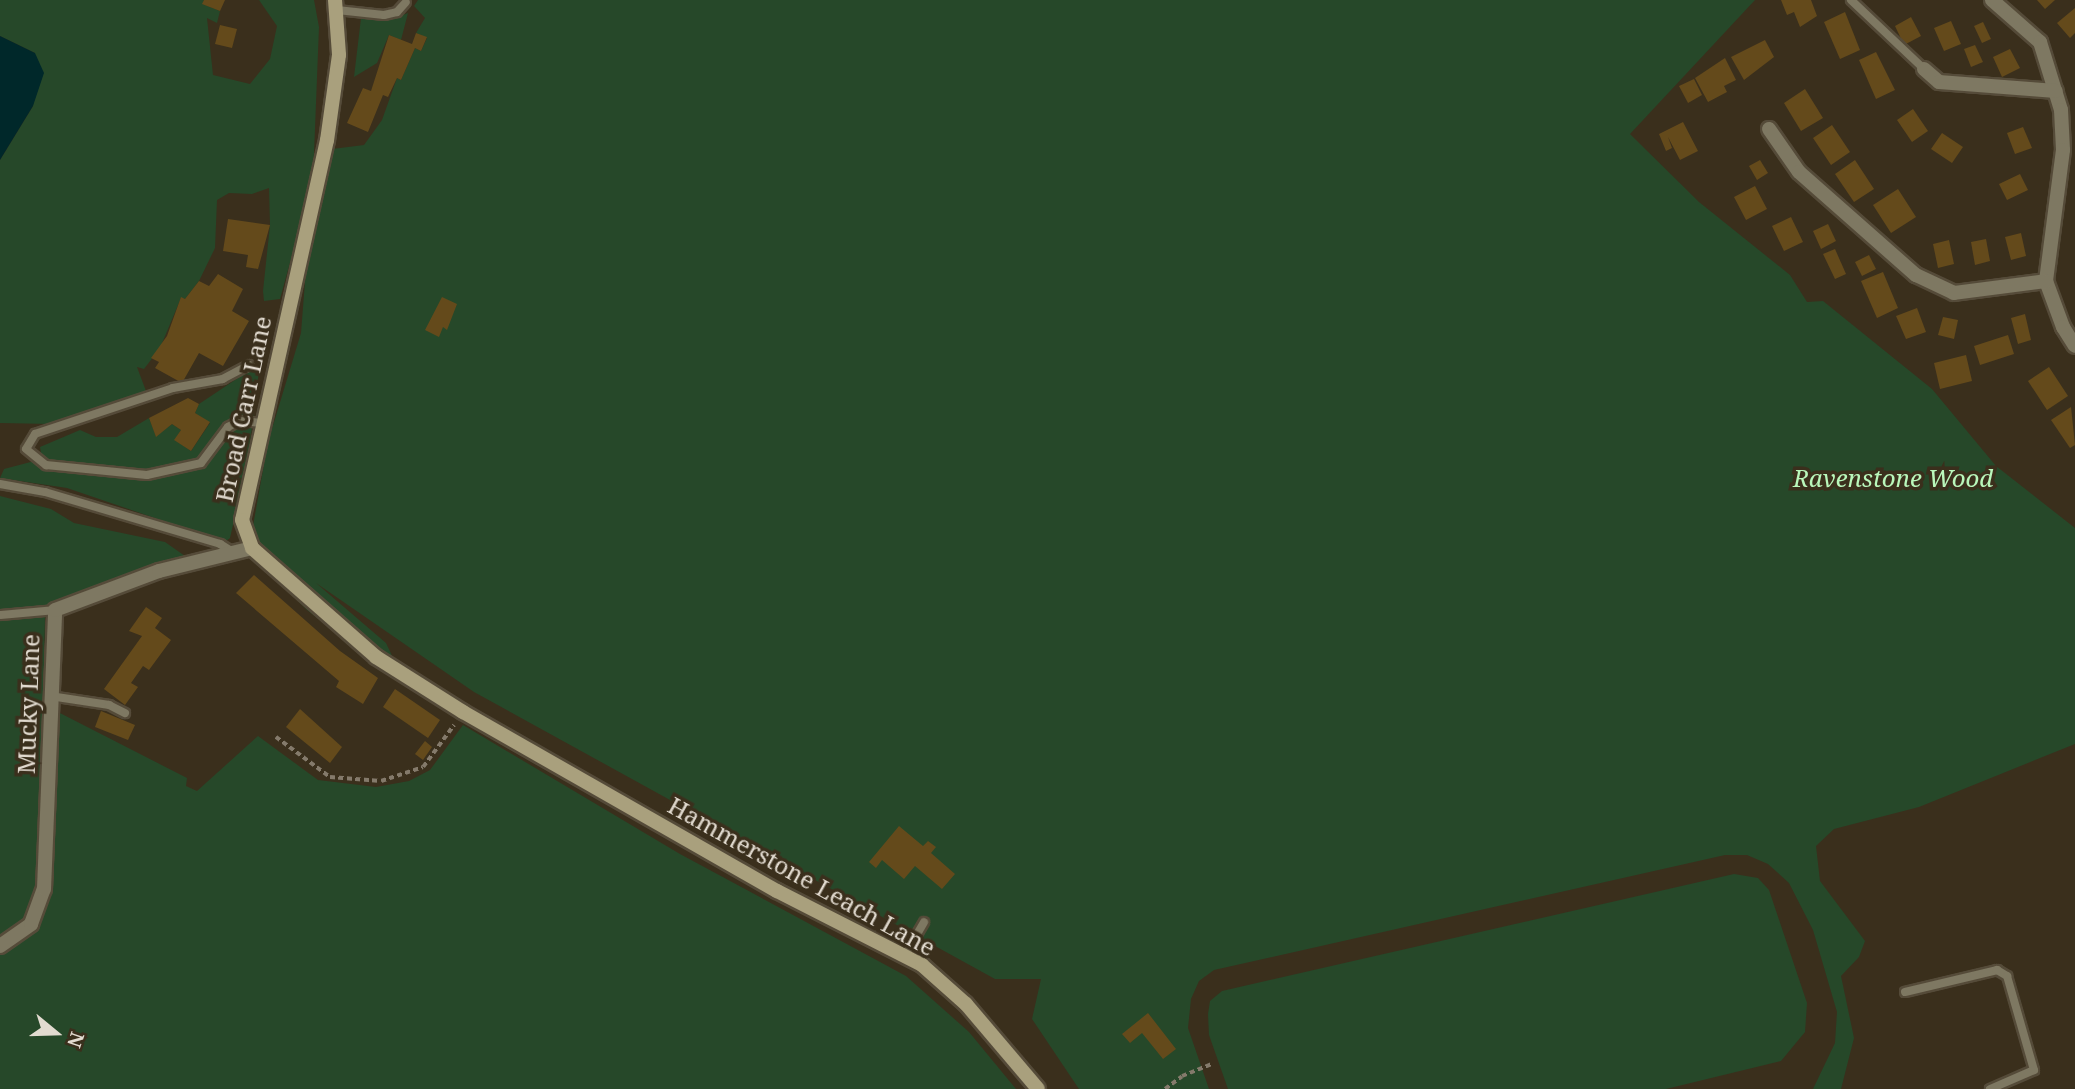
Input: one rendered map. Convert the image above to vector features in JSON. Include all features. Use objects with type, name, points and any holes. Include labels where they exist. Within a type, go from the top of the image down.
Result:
[{"type":"street","points":[[1992,0],[2040,43],[2056,91],[2069,150],[2046,281],[2075,346]]},
{"type":"street","name":"Broad Carr Lane","points":[[252,548],[242,520],[327,140],[339,55],[336,5]]},
{"type":"street","points":[[1924,69],[1939,82],[2056,91]]},
{"type":"street","points":[[1769,129],[1799,172],[1916,275],[1954,293],[2046,281]]},
{"type":"street","points":[[252,548],[376,657],[463,712]]},
{"type":"street","name":"Mucky Lane","points":[[0,946],[31,924],[43,897],[55,610],[159,571],[252,548]]},
{"type":"street","name":"Hammerstone Leach Lane","points":[[463,712],[777,891],[905,955],[966,1004],[1038,1089]]},
{"type":"lane","points":[[1851,0],[1924,69]]},
{"type":"lane","points":[[336,5],[384,15],[397,12],[405,2]]},
{"type":"lane","points":[[249,365],[223,379],[173,388],[35,434],[26,449],[46,465],[147,475],[201,463],[228,427],[239,421],[263,423]]},
{"type":"lane","points":[[0,484],[45,492],[210,541],[233,552]]},
{"type":"lane","points":[[0,615],[55,610]]},
{"type":"lane","points":[[50,696],[109,705],[125,713]]},
{"type":"lane","points":[[905,955],[925,922]]},
{"type":"lane","points":[[1905,992],[1997,970],[2007,976],[2034,1070],[1990,1089]]},
{"type":"path","points":[[276,737],[330,778],[381,781],[423,767],[463,712]]},
{"type":"path","points":[[1165,1089],[1182,1076],[1212,1065]]},
{"type":"green space","points":[[0,0],[204,0],[203,4],[220,11],[217,23],[207,18],[213,75],[250,84],[270,59],[277,26],[259,0],[314,0],[319,27],[313,179],[280,299],[264,301],[263,291],[270,225],[269,188],[252,194],[229,193],[217,200],[215,248],[199,281],[185,299],[181,298],[160,348],[144,369],[137,367],[146,391],[52,424],[0,423],[0,160],[33,106],[35,53],[0,36]]},
{"type":"green space","name":"Ravenstone Wood","points":[[418,0],[1755,0],[1630,134],[1699,202],[1790,275],[1807,302],[1823,301],[1932,389],[1996,466],[2075,528],[2075,744],[1919,807],[1834,829],[1816,846],[1820,881],[1865,941],[1859,957],[1841,976],[1854,1038],[1841,1089],[1813,1089],[1835,1043],[1837,1012],[1813,930],[1789,883],[1768,864],[1747,855],[1725,855],[1214,970],[1199,981],[1191,999],[1188,1028],[1209,1089],[1079,1089],[1032,1019],[1041,979],[995,979],[474,692],[316,583],[386,643],[396,664],[390,675],[307,610],[269,572],[251,537],[268,442],[301,333],[306,269],[332,149],[364,145],[382,120],[397,78],[401,80],[415,48],[421,51],[427,38],[416,33],[425,18],[414,6]]},
{"type":"green space","points":[[408,13],[401,40],[389,35],[377,63],[354,77],[361,18],[390,20]]},
{"type":"green space","points":[[259,371],[248,459],[230,538],[225,542],[67,488],[0,478],[4,469],[42,459],[40,447],[80,430],[96,437],[117,437],[149,418],[156,436],[172,424],[181,430],[175,440],[191,451],[210,423],[195,413],[199,404],[247,372]]},
{"type":"green space","points":[[0,496],[51,509],[74,523],[165,542],[185,556],[46,606],[0,610]]},
{"type":"green space","points":[[45,617],[39,895],[29,918],[0,940],[0,621]]},
{"type":"green space","points":[[56,711],[187,778],[186,786],[197,791],[258,736],[318,780],[376,787],[409,781],[430,770],[463,725],[680,854],[906,976],[969,1032],[1016,1089],[0,1089],[0,951],[32,930]]},
{"type":"green space","points":[[1734,874],[1758,878],[1769,890],[1807,1003],[1805,1032],[1781,1061],[1666,1089],[1228,1089],[1209,1035],[1210,1001],[1222,991]]},
{"type":"water","points":[[0,36],[35,53],[44,73],[33,106],[0,160]]},
{"type":"building","points":[[204,0],[225,0],[220,11],[202,4]]},
{"type":"building","points":[[1781,0],[1811,0],[1817,16],[1800,27],[1794,12],[1787,15]]},
{"type":"building","points":[[2037,0],[2055,0],[2045,9]]},
{"type":"building","points":[[2075,8],[2075,33],[2070,38],[2057,23]]},
{"type":"building","points":[[1845,12],[1860,50],[1840,59],[1824,22]]},
{"type":"building","points":[[1911,17],[1921,36],[1904,45],[1895,26]]},
{"type":"building","points":[[1951,21],[1961,44],[1944,51],[1934,28]]},
{"type":"building","points":[[1983,22],[1991,39],[1982,43],[1974,26]]},
{"type":"building","points":[[220,25],[237,29],[232,48],[215,44]]},
{"type":"building","points":[[416,33],[427,37],[421,51],[415,48],[401,80],[397,78],[388,97],[383,95],[368,132],[347,123],[363,88],[371,91],[389,35],[412,44]]},
{"type":"building","points":[[1765,40],[1774,57],[1744,80],[1731,57]]},
{"type":"building","points":[[1975,45],[1983,62],[1971,67],[1964,49]]},
{"type":"building","points":[[2010,49],[2020,68],[2002,77],[1993,57]]},
{"type":"building","points":[[1876,52],[1895,90],[1876,99],[1859,60]]},
{"type":"building","points":[[1725,58],[1736,80],[1724,86],[1727,92],[1708,102],[1695,78]]},
{"type":"building","points":[[1694,79],[1702,95],[1688,103],[1679,86]]},
{"type":"building","points":[[1805,89],[1823,118],[1801,131],[1784,103]]},
{"type":"building","points":[[1913,109],[1928,131],[1912,142],[1897,120]]},
{"type":"building","points":[[1683,122],[1698,151],[1680,160],[1668,137],[1672,148],[1666,151],[1659,134]]},
{"type":"building","points":[[1832,125],[1850,152],[1831,165],[1813,138]]},
{"type":"building","points":[[2023,127],[2032,148],[2015,154],[2007,133]]},
{"type":"building","points":[[1942,133],[1963,147],[1952,163],[1931,149]]},
{"type":"building","points":[[1760,160],[1768,173],[1757,180],[1749,166]]},
{"type":"building","points":[[1855,160],[1874,189],[1854,202],[1835,174]]},
{"type":"building","points":[[2020,174],[2028,190],[2007,200],[1999,184]]},
{"type":"building","points":[[1755,186],[1767,209],[1746,220],[1734,197]]},
{"type":"building","points":[[1898,189],[1916,217],[1891,233],[1873,205]]},
{"type":"building","points":[[1791,217],[1803,242],[1784,251],[1772,226]]},
{"type":"building","points":[[228,219],[270,225],[258,269],[246,267],[248,255],[223,251]]},
{"type":"building","points":[[1828,224],[1836,241],[1821,249],[1813,231]]},
{"type":"building","points":[[2021,233],[2026,256],[2011,260],[2005,237]]},
{"type":"building","points":[[1986,239],[1990,261],[1975,265],[1971,242]]},
{"type":"building","points":[[1949,240],[1954,264],[1938,268],[1933,244]]},
{"type":"building","points":[[1835,249],[1846,274],[1835,279],[1823,254]]},
{"type":"building","points":[[1869,255],[1876,269],[1862,276],[1855,262]]},
{"type":"building","points":[[1883,272],[1898,308],[1877,318],[1861,281]]},
{"type":"building","points":[[218,274],[243,289],[232,311],[249,321],[223,366],[199,353],[182,383],[155,368],[159,362],[151,358],[167,336],[181,297],[185,299],[199,281],[209,286]]},
{"type":"building","points":[[442,297],[457,304],[447,330],[443,327],[439,337],[425,330]]},
{"type":"building","points":[[1917,308],[1926,332],[1906,339],[1896,316]]},
{"type":"building","points":[[2025,314],[2031,340],[2018,344],[2011,318]]},
{"type":"building","points":[[1943,317],[1958,320],[1954,339],[1938,335]]},
{"type":"building","points":[[2008,335],[2014,354],[1980,365],[1974,346]]},
{"type":"building","points":[[1966,355],[1972,381],[1940,389],[1934,363]]},
{"type":"building","points":[[2049,367],[2068,396],[2047,410],[2028,381]]},
{"type":"building","points":[[188,398],[199,404],[195,413],[210,422],[191,451],[174,440],[181,430],[172,424],[156,437],[149,418]]},
{"type":"building","points":[[2071,407],[2075,445],[2070,448],[2051,420]]},
{"type":"building","points":[[254,575],[340,651],[378,678],[363,704],[336,687],[339,681],[236,593]]},
{"type":"building","points":[[146,607],[162,618],[155,628],[171,640],[149,670],[143,666],[131,683],[138,687],[125,705],[104,689],[142,636],[129,631]]},
{"type":"building","points":[[395,689],[440,720],[428,738],[383,707]]},
{"type":"building","points":[[300,709],[342,747],[330,763],[286,727]]},
{"type":"building","points":[[101,711],[135,725],[128,740],[95,727]]},
{"type":"building","points":[[425,741],[432,747],[423,760],[415,754]]},
{"type":"building","points":[[899,826],[923,846],[928,841],[936,847],[931,853],[955,874],[942,889],[915,866],[904,879],[882,860],[876,868],[869,862]]},
{"type":"building","points":[[1148,1013],[1176,1049],[1163,1059],[1142,1033],[1130,1043],[1122,1034]]}]
